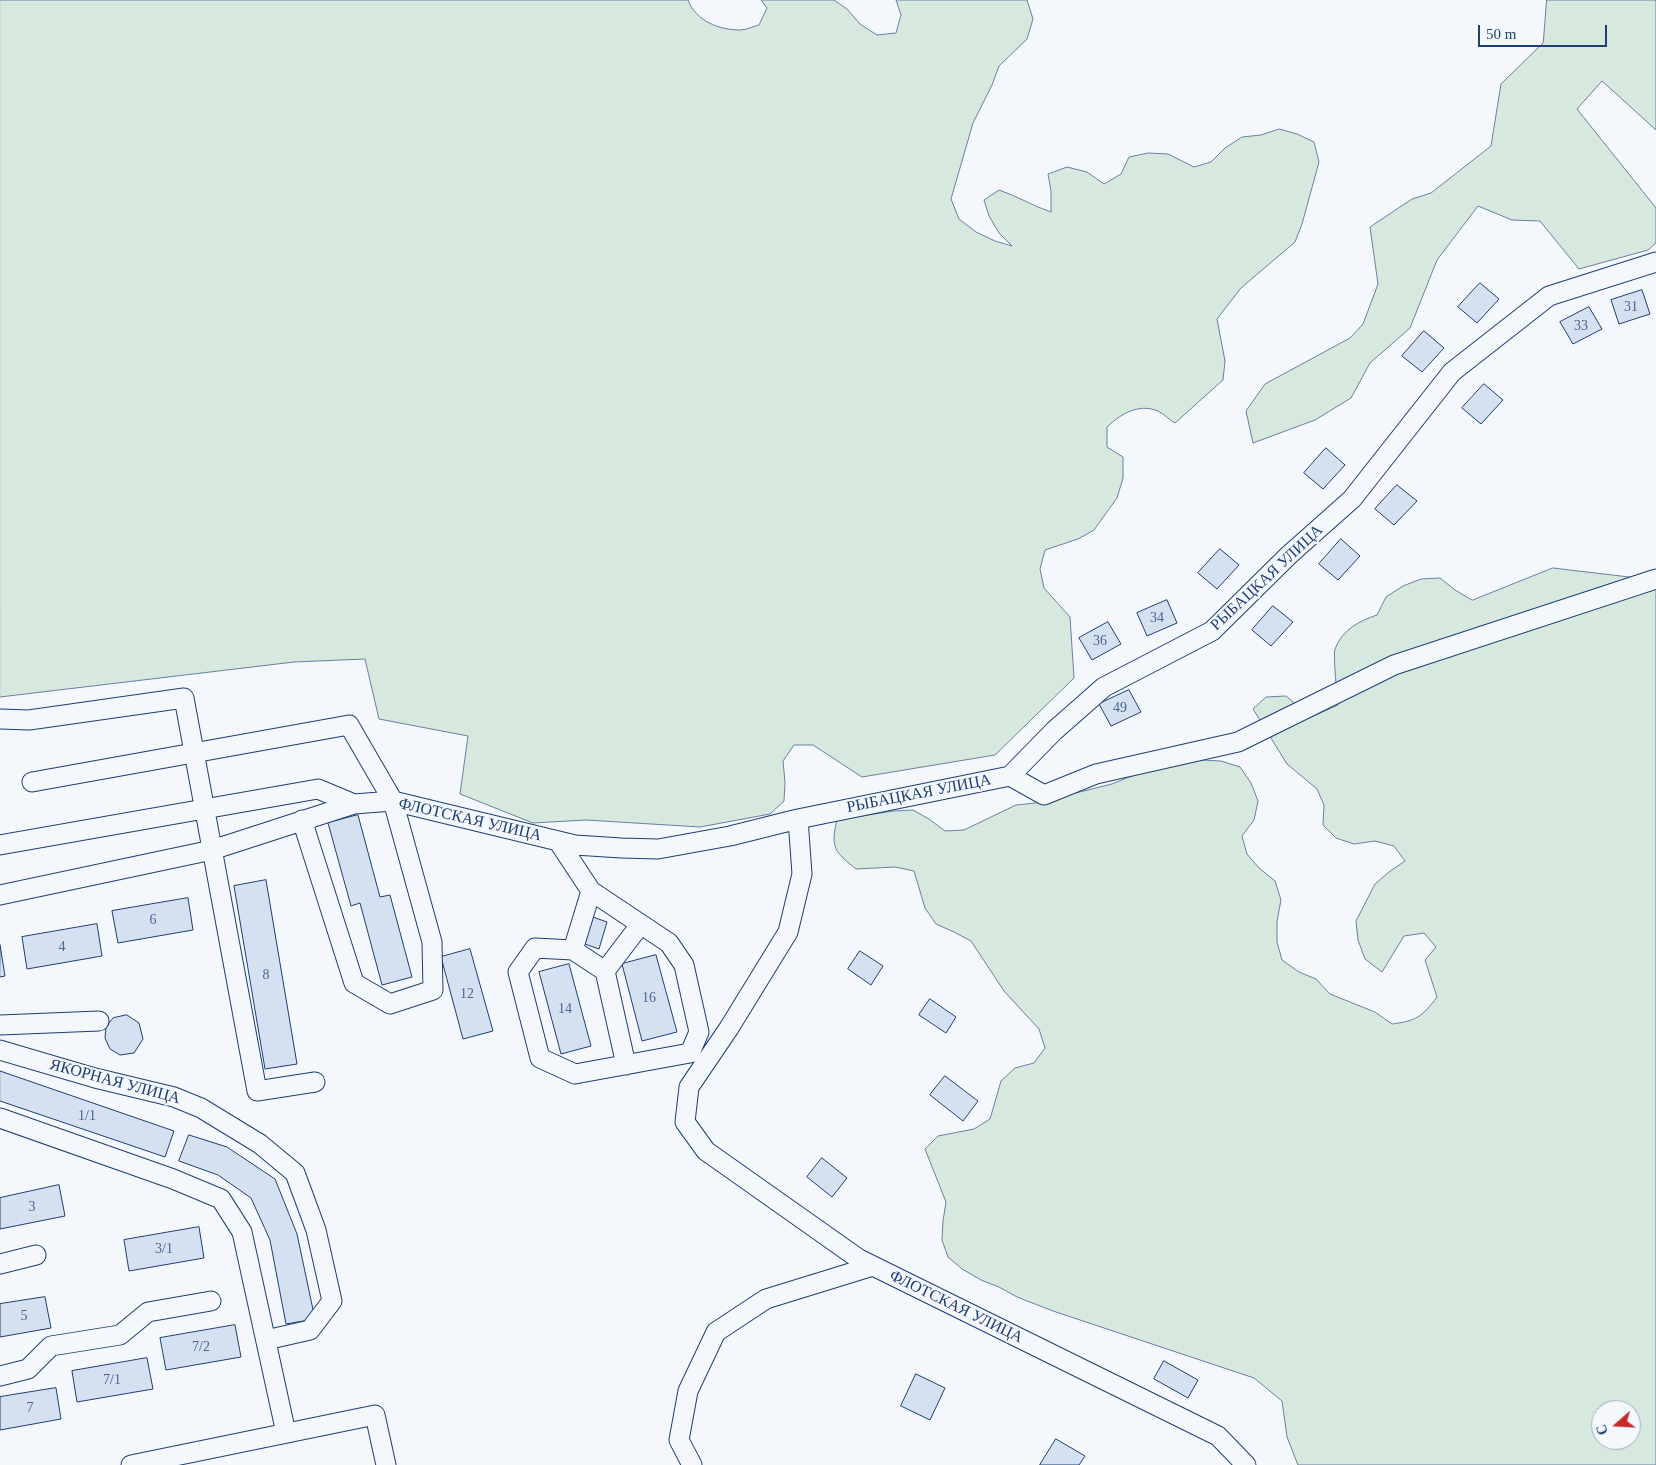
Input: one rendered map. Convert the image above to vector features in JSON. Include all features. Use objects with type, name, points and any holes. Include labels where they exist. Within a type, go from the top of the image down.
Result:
[{"type":"street","name":"РЫБАЦКАЯ УЛИЦА","points":[[798,819],[1010,776],[1054,731],[1104,687],[1212,631],[1289,555],[1352,498],[1452,372],[1549,296],[1656,262]]},
{"type":"street","points":[[1010,776],[1044,795],[1096,774],[1238,742],[1394,665],[1656,579]]},
{"type":"street","points":[[0,719],[29,720],[184,698],[256,1091],[315,1082]]},
{"type":"street","points":[[32,782],[349,725],[393,801],[432,942],[433,990],[390,1004],[354,983],[302,820]]},
{"type":"street","points":[[0,845],[318,788],[354,804]]},
{"type":"street","name":"ФЛОТСКАЯ УЛИЦА","points":[[0,895],[212,850],[354,804],[393,801],[576,845],[612,848],[658,849],[730,836],[798,819],[802,874],[788,932],[729,1028],[689,1087],[685,1122],[706,1151],[859,1259],[1218,1436],[1246,1465]]},
{"type":"street","points":[[558,841],[591,891],[669,943],[684,965],[700,1032],[690,1054],[575,1074],[540,1058],[518,972],[535,948],[573,950],[605,971],[626,1065]]},
{"type":"street","points":[[573,950],[591,891]]},
{"type":"street","points":[[605,971],[640,925]]},
{"type":"street","points":[[0,1025],[99,1021]]},
{"type":"street","name":"ЯКОРНАЯ УЛИЦА","points":[[0,1050],[96,1078],[174,1096],[201,1108],[235,1128],[260,1144],[295,1173],[316,1230],[332,1301],[310,1330],[266,1340]]},
{"type":"street","points":[[0,1118],[173,1179],[221,1199],[242,1232],[286,1433]]},
{"type":"street","points":[[0,1264],[36,1255]]},
{"type":"street","points":[[692,1465],[679,1440],[688,1392],[716,1332],[766,1299],[873,1266]]},
{"type":"street","points":[[0,1376],[28,1369],[52,1346],[120,1335],[148,1312],[211,1301]]},
{"type":"street","points":[[131,1465],[375,1415],[386,1465]]},
{"type":"shaded area","points":[[0,0],[688,0],[702,19],[716,26],[740,30],[759,25],[767,8],[761,0],[834,0],[847,9],[860,24],[877,35],[896,33],[901,15],[896,0],[1027,0],[1033,19],[1027,39],[999,66],[992,85],[973,123],[951,199],[959,219],[976,232],[995,241],[1012,246],[999,233],[989,216],[984,200],[999,190],[1051,212],[1051,191],[1048,174],[1067,167],[1087,172],[1104,184],[1121,174],[1129,157],[1148,153],[1168,154],[1194,167],[1211,162],[1225,148],[1242,137],[1261,135],[1279,129],[1297,134],[1314,142],[1319,162],[1302,224],[1295,242],[1241,288],[1217,319],[1225,361],[1223,380],[1175,423],[1158,411],[1144,408],[1124,414],[1107,427],[1107,447],[1123,457],[1123,478],[1117,498],[1094,530],[1078,539],[1045,550],[1040,569],[1044,588],[1070,617],[1074,678],[995,755],[862,777],[813,745],[794,745],[783,761],[784,801],[770,814],[700,827],[586,820],[533,823],[460,794],[468,736],[379,719],[365,659],[294,662],[0,697]]},
{"type":"shaded area","points":[[1547,0],[1656,0],[1656,130],[1602,81],[1577,109],[1656,208],[1656,243],[1648,250],[1579,269],[1540,221],[1512,220],[1478,206],[1437,260],[1410,328],[1370,363],[1351,398],[1315,420],[1253,443],[1246,411],[1265,384],[1350,338],[1363,324],[1378,284],[1370,227],[1412,199],[1431,193],[1491,146],[1501,84],[1543,43]]},
{"type":"shaded area","points":[[1553,568],[1646,579],[1656,575],[1656,1465],[1298,1465],[1287,1437],[1282,1401],[1254,1378],[1053,1311],[1017,1297],[962,1269],[948,1257],[942,1240],[946,1202],[925,1149],[938,1136],[974,1129],[990,1119],[1001,1081],[1015,1068],[1034,1063],[1045,1048],[1039,1029],[1004,991],[971,941],[936,924],[925,908],[914,871],[895,867],[856,869],[843,858],[834,843],[837,820],[893,811],[913,810],[945,831],[964,830],[1016,805],[1035,803],[1112,784],[1165,765],[1202,760],[1221,761],[1240,767],[1251,783],[1258,801],[1254,820],[1242,836],[1247,854],[1259,868],[1275,881],[1281,900],[1277,921],[1277,942],[1282,960],[1299,972],[1316,979],[1330,994],[1375,1012],[1392,1024],[1418,1017],[1437,997],[1425,960],[1436,947],[1424,933],[1404,936],[1382,972],[1365,959],[1358,940],[1356,921],[1375,884],[1405,861],[1394,846],[1375,841],[1354,844],[1336,838],[1323,825],[1324,805],[1317,789],[1287,764],[1253,709],[1266,697],[1286,696],[1311,717],[1338,705],[1334,659],[1335,649],[1347,631],[1364,620],[1377,615],[1386,597],[1403,586],[1421,579],[1440,578],[1472,600]]},
{"type":"building","points":[[1480,283],[1499,299],[1477,323],[1458,307]]},
{"type":"building","points":[[1642,290],[1650,314],[1619,324],[1611,300]]},
{"type":"building","points":[[1589,307],[1602,329],[1573,344],[1560,322]]},
{"type":"building","points":[[1424,331],[1444,348],[1422,372],[1402,356]]},
{"type":"building","points":[[1484,384],[1503,400],[1481,424],[1462,408]]},
{"type":"building","points":[[1326,448],[1345,465],[1323,489],[1304,473]]},
{"type":"building","points":[[1397,485],[1417,501],[1394,525],[1375,509]]},
{"type":"building","points":[[1341,539],[1360,556],[1338,580],[1319,564]]},
{"type":"building","points":[[1220,549],[1239,565],[1217,589],[1198,573]]},
{"type":"building","points":[[1167,600],[1177,623],[1147,636],[1137,613]]},
{"type":"building","points":[[1273,606],[1293,622],[1271,646],[1252,630]]},
{"type":"building","points":[[1108,622],[1121,644],[1092,660],[1079,638]]},
{"type":"building","points":[[1129,690],[1141,712],[1111,726],[1099,704]]},
{"type":"building","points":[[358,815],[380,897],[390,895],[412,977],[382,985],[360,903],[351,906],[328,823]]},
{"type":"building","points":[[266,880],[297,1064],[265,1069],[234,886]]},
{"type":"building","points":[[188,898],[193,930],[118,943],[112,911]]},
{"type":"building","points":[[590,916],[607,922],[599,949],[582,943]]},
{"type":"building","points":[[97,924],[102,956],[27,969],[22,937]]},
{"type":"building","points":[[0,945],[5,976],[0,977]]},
{"type":"building","points":[[470,949],[493,1031],[463,1039],[441,957]]},
{"type":"building","points":[[860,951],[883,966],[871,985],[848,969]]},
{"type":"building","points":[[656,955],[677,1032],[642,1041],[622,964]]},
{"type":"building","points":[[569,964],[591,1046],[561,1054],[539,972]]},
{"type":"building","points":[[930,999],[956,1017],[946,1033],[919,1015]]},
{"type":"building","points":[[127,1015],[139,1023],[143,1039],[134,1053],[120,1055],[110,1049],[105,1038],[106,1027],[113,1018]]},
{"type":"building","points":[[0,1071],[174,1131],[165,1157],[0,1101]]},
{"type":"building","points":[[945,1076],[978,1101],[963,1121],[930,1095]]},
{"type":"building","points":[[189,1135],[227,1147],[275,1179],[297,1234],[315,1319],[286,1324],[270,1240],[251,1198],[218,1175],[179,1161]]},
{"type":"building","points":[[822,1158],[847,1178],[832,1197],[807,1177]]},
{"type":"building","points":[[59,1185],[65,1216],[0,1229],[0,1198]]},
{"type":"building","points":[[199,1227],[204,1258],[129,1271],[124,1240]]},
{"type":"building","points":[[45,1297],[51,1328],[0,1337],[0,1304]]},
{"type":"building","points":[[235,1325],[241,1357],[166,1370],[160,1338]]},
{"type":"building","points":[[147,1358],[153,1389],[77,1402],[72,1371]]},
{"type":"building","points":[[1164,1361],[1198,1380],[1188,1398],[1154,1379]]},
{"type":"building","points":[[916,1374],[945,1388],[930,1420],[901,1406]]},
{"type":"building","points":[[56,1388],[61,1419],[0,1430],[0,1397]]},
{"type":"building","points":[[1056,1439],[1085,1456],[1079,1465],[1040,1465]]}]
